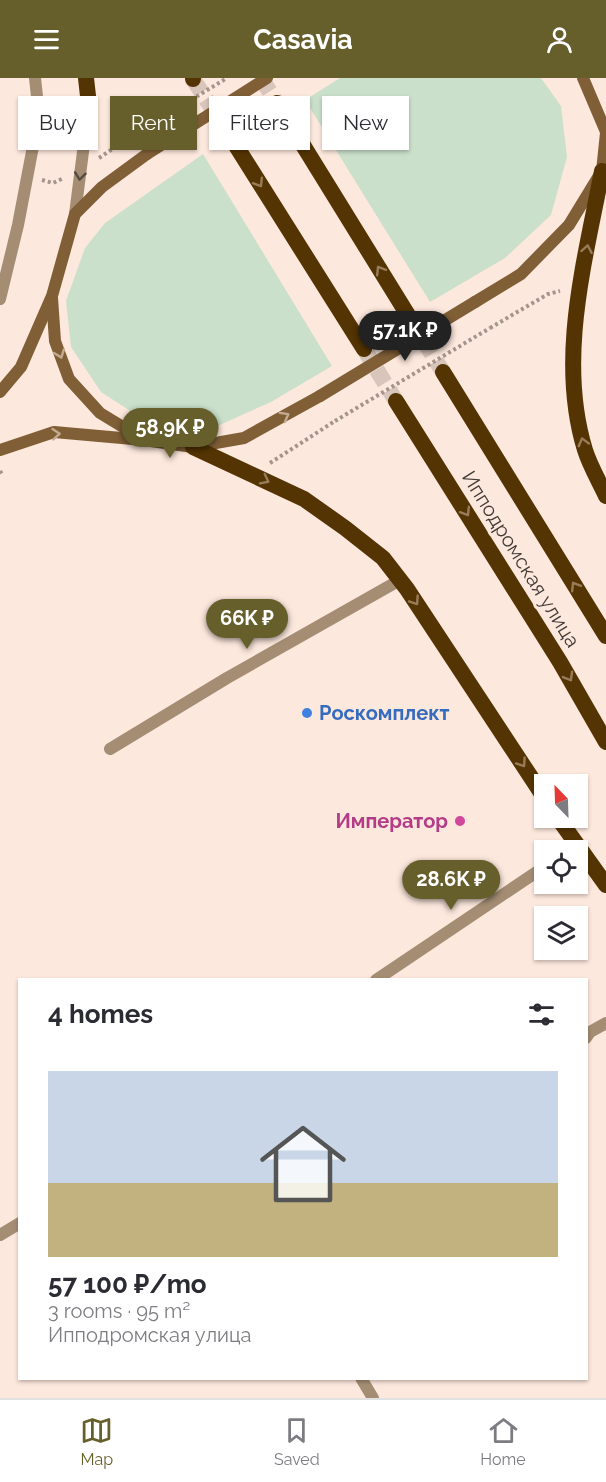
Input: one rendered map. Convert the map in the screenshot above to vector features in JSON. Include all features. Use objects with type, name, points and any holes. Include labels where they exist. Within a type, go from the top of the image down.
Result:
[{"type":"highway","points":[[86,78],[88,96]]},
{"type":"highway","points":[[239,150],[364,349]]},
{"type":"highway","points":[[306,150],[411,320]]},
{"type":"highway","points":[[602,171],[580,286],[573,352],[573,388],[585,451],[606,496]]},
{"type":"highway","name":"Ипподромская улица","points":[[443,372],[606,636]]},
{"type":"highway","name":"Ипподромская улица","points":[[396,400],[553,652],[606,742]]},
{"type":"highway","points":[[193,447],[304,499],[383,558],[534,781]]},
{"type":"highway","points":[[588,865],[606,885]]},
{"type":"main road","points":[[0,392],[21,367],[52,296],[75,214],[102,187],[147,154],[267,78]]},
{"type":"main road","points":[[0,450],[54,432],[193,447],[244,438],[320,396],[521,274],[569,225],[602,171],[606,132],[583,78]]},
{"type":"main road","points":[[52,296],[55,341],[69,379],[100,413],[144,440]]},
{"type":"street","points":[[0,299],[18,225],[39,115],[35,78]]},
{"type":"street","points":[[79,78],[86,96]]},
{"type":"street","points":[[75,214],[83,150]]},
{"type":"street","points":[[110,749],[227,678],[400,580]]},
{"type":"street","points":[[379,978],[534,874]]},
{"type":"street","points":[[588,1035],[606,1023]]},
{"type":"street","points":[[0,1235],[18,1224]]},
{"type":"street","points":[[362,1380],[370,1396]]},
{"type":"path","points":[[197,96],[227,78]]},
{"type":"path","points":[[257,476],[272,462],[335,421],[490,328],[548,294],[580,286]]},
{"type":"path","points":[[0,471],[3,477]]},
{"type":"green space","points":[[340,78],[541,78],[561,106],[567,157],[551,215],[505,258],[430,302],[336,150],[409,150],[409,96],[322,96],[322,127],[310,108],[310,97]]},
{"type":"green space","points":[[203,154],[332,366],[271,402],[215,427],[149,423],[101,392],[71,347],[66,301],[85,248],[105,223]]},
{"type":"tunnel","points":[[261,78],[273,96]]},
{"type":"tunnel","points":[[193,79],[209,104]]},
{"type":"tunnel","points":[[411,320],[443,372]]},
{"type":"tunnel","points":[[364,349],[396,401]]},
{"type":"place","name":"Роскомплект","points":[[307,713]]},
{"type":"place","name":"Император","points":[[460,821]]}]
